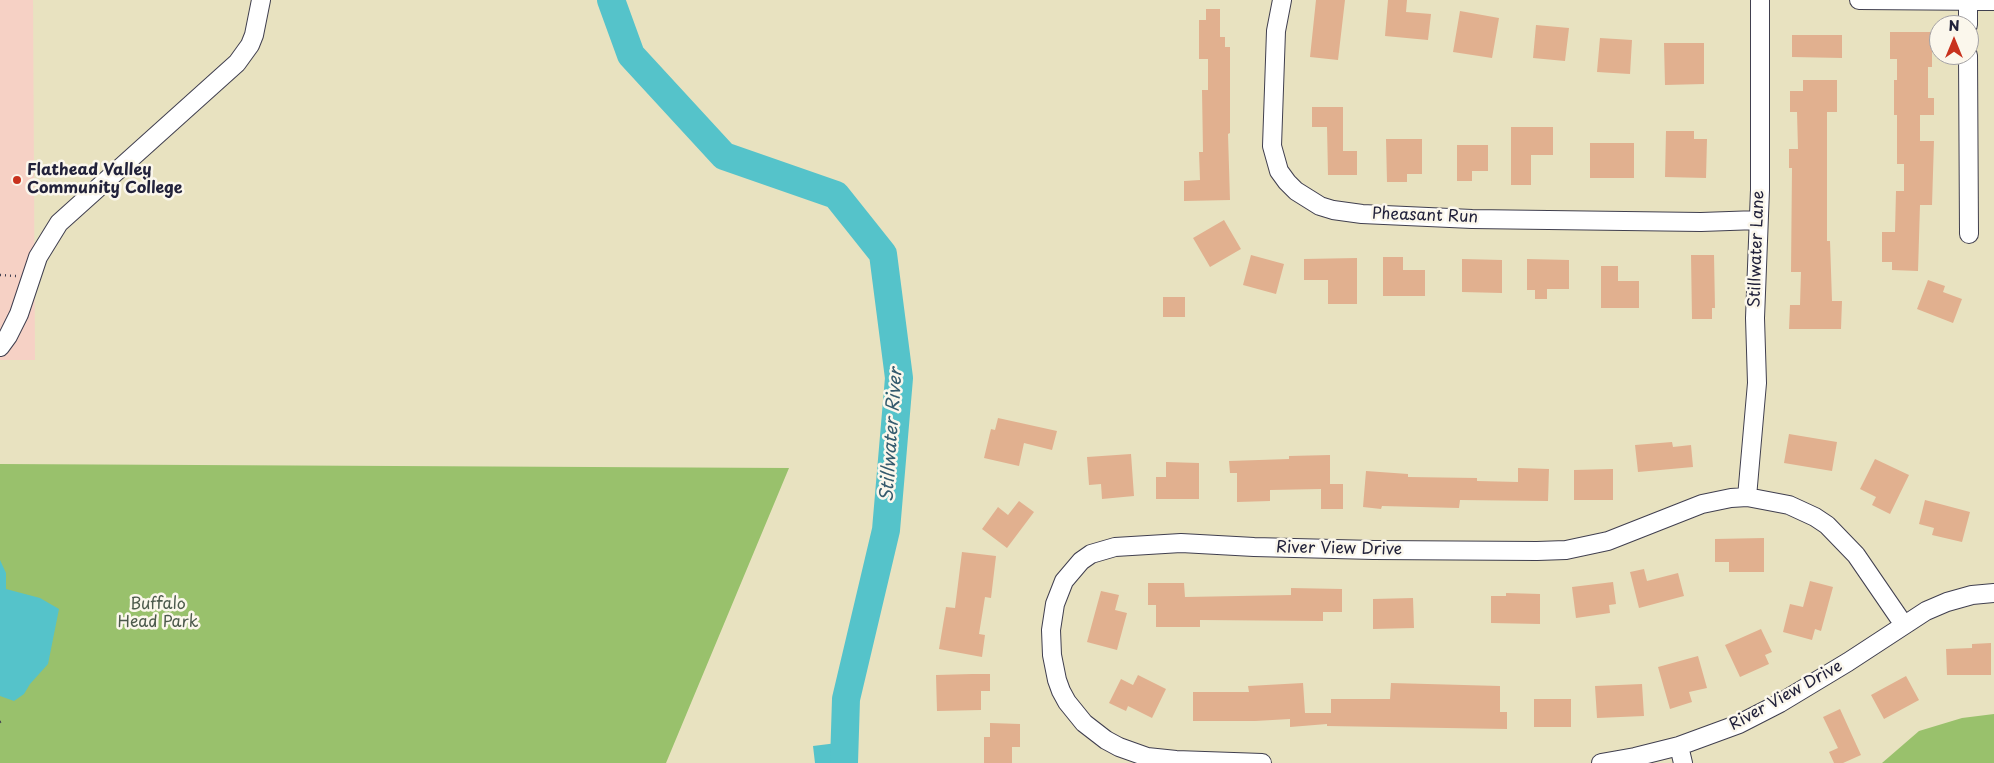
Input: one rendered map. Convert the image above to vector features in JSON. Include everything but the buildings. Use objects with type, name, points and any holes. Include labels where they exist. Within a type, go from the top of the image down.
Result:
[{"type":"street","points":[[0,347],[8,336],[18,314],[38,257],[59,223],[237,63],[250,45],[254,35],[261,0]]},
{"type":"street","name":"Pheasant Run","points":[[1282,0],[1275,40],[1272,146],[1277,165],[1287,182],[1296,191],[1320,206],[1362,214],[1472,219],[1701,222],[1758,220]]},
{"type":"street","name":"Stillwater Lane","points":[[1747,497],[1756,383],[1755,318],[1760,0]]},
{"type":"street","points":[[1859,0],[1994,1]]},
{"type":"street","points":[[1968,1],[1968,15]]},
{"type":"street","points":[[1968,65],[1969,234]]},
{"type":"street","name":"River View Drive","points":[[1262,763],[1147,757],[1106,740],[1084,723],[1068,702],[1056,680],[1051,630],[1055,604],[1064,581],[1081,562],[1091,554],[1115,547],[1181,543],[1374,550],[1566,550],[1608,541],[1716,500],[1747,497],[1788,505],[1815,517],[1827,525],[1856,556],[1904,625]]},
{"type":"street","name":"River View Drive","points":[[1601,763],[1680,746],[1731,727],[1780,703],[1848,662],[1926,611],[1947,602],[1972,595],[1994,593]]},
{"type":"street","points":[[1680,746],[1683,763]]},
{"type":"shaded area","name":"Flathead Valley Community College","points":[[0,0],[33,0],[35,360],[0,360]]},
{"type":"green space","name":"Buffalo Head Park","points":[[0,464],[789,468],[666,763],[0,763]]},
{"type":"green space","points":[[1994,714],[1994,763],[1882,763],[1919,731],[1962,718]]},
{"type":"water","points":[[0,560],[6,573],[6,589],[40,598],[59,609],[48,664],[30,684],[24,694],[14,701],[0,696]]},
{"type":"water","points":[[853,741],[854,763],[815,763],[813,746]]},
{"type":"waterway","name":"Stillwater River","points":[[611,0],[631,55],[724,156],[836,195],[883,254],[899,378],[886,530],[846,699],[844,763]]},
{"type":"place","name":"Flathead Valley Community College","points":[[17,180]]}]
